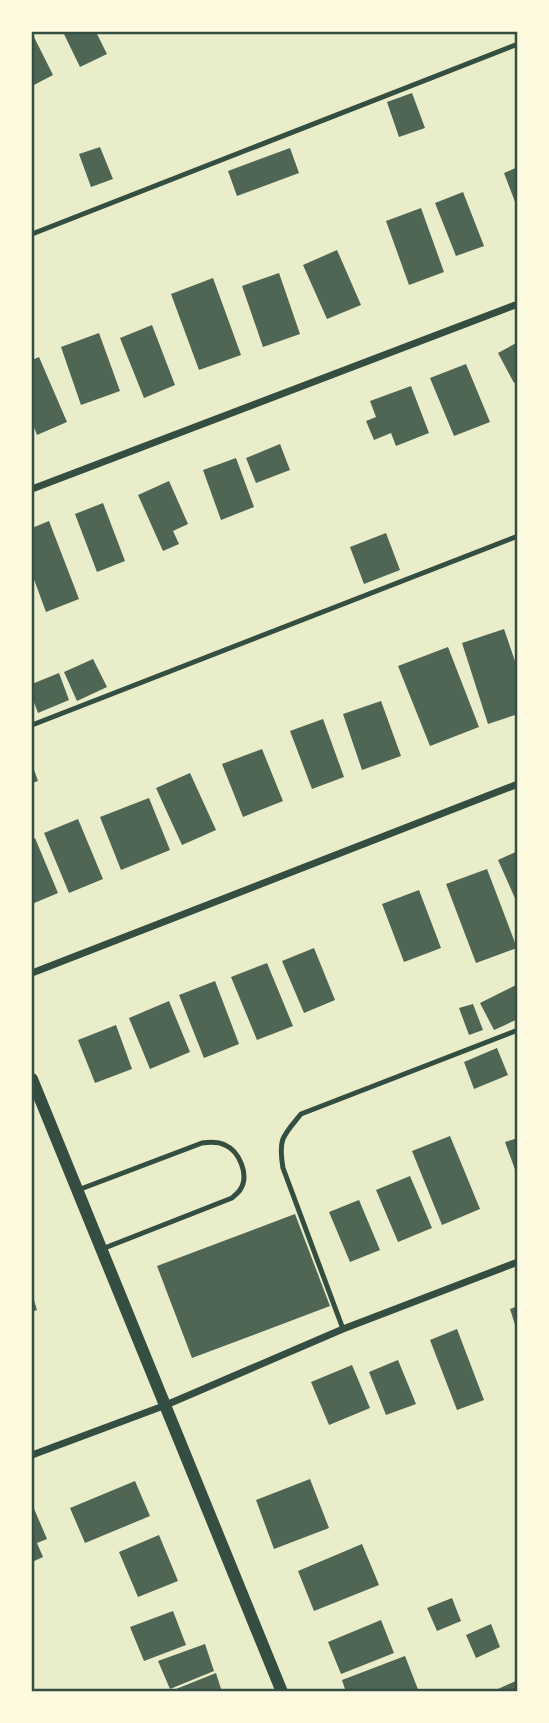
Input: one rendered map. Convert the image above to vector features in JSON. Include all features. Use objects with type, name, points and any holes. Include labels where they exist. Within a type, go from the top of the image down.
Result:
[{"type":"street","points":[[32,489],[517,304]]},
{"type":"street","points":[[32,973],[517,784]]},
{"type":"street","points":[[32,1079],[282,1692]]},
{"type":"street","points":[[32,1455],[166,1405],[344,1329],[517,1262]]},
{"type":"lane","points":[[32,234],[517,44]]},
{"type":"lane","points":[[32,725],[517,536]]},
{"type":"lane","points":[[344,1329],[283,1168],[280,1149],[285,1134],[301,1114],[517,1030]]},
{"type":"lane","points":[[78,1191],[202,1143],[225,1145],[234,1151],[243,1168],[244,1178],[240,1190],[232,1198],[102,1250]]},
{"type":"building","points":[[63,32],[96,32],[107,54],[80,67]]},
{"type":"building","points":[[32,33],[53,75],[32,86]]},
{"type":"building","points":[[412,93],[425,128],[399,137],[387,102]]},
{"type":"building","points":[[100,147],[113,179],[91,187],[79,154]]},
{"type":"building","points":[[290,148],[299,173],[237,196],[228,171]]},
{"type":"building","points":[[518,167],[518,207],[517,207],[504,173]]},
{"type":"building","points":[[463,192],[484,246],[456,256],[435,203]]},
{"type":"building","points":[[421,208],[444,272],[409,285],[386,221]]},
{"type":"building","points":[[337,250],[361,305],[327,319],[303,265]]},
{"type":"building","points":[[279,273],[300,334],[263,347],[242,286]]},
{"type":"building","points":[[213,278],[241,355],[199,370],[171,294]]},
{"type":"building","points":[[152,325],[175,385],[144,398],[120,338]]},
{"type":"building","points":[[99,333],[120,391],[81,405],[61,347]]},
{"type":"building","points":[[518,342],[518,381],[514,383],[498,353]]},
{"type":"building","points":[[39,357],[67,422],[37,435],[32,422],[32,360]]},
{"type":"building","points":[[466,364],[490,422],[454,436],[430,378]]},
{"type":"building","points":[[411,386],[429,433],[396,446],[391,433],[374,440],[366,421],[376,417],[370,401]]},
{"type":"building","points":[[280,444],[290,470],[256,483],[246,458]]},
{"type":"building","points":[[236,458],[254,507],[221,520],[203,470]]},
{"type":"building","points":[[169,481],[188,524],[173,531],[179,544],[163,551],[138,495]]},
{"type":"building","points":[[103,503],[125,561],[97,572],[75,514]]},
{"type":"building","points":[[49,521],[79,599],[46,612],[32,574],[32,528]]},
{"type":"building","points":[[386,533],[400,570],[364,584],[350,547]]},
{"type":"building","points":[[504,629],[518,670],[518,714],[488,724],[462,643]]},
{"type":"building","points":[[448,647],[479,727],[430,746],[398,666]]},
{"type":"building","points":[[93,659],[107,687],[77,701],[64,672]]},
{"type":"building","points":[[59,673],[69,700],[38,713],[32,697],[32,684]]},
{"type":"building","points":[[381,701],[401,756],[362,770],[343,714]]},
{"type":"building","points":[[323,719],[344,777],[312,789],[290,731]]},
{"type":"building","points":[[262,749],[283,801],[243,817],[222,764]]},
{"type":"building","points":[[32,764],[38,781],[32,783]]},
{"type":"building","points":[[190,773],[216,830],[182,845],[156,788]]},
{"type":"building","points":[[149,798],[170,850],[121,870],[100,817]]},
{"type":"building","points":[[78,819],[103,879],[69,893],[44,833]]},
{"type":"building","points":[[35,838],[58,893],[32,904],[32,840]]},
{"type":"building","points":[[518,851],[518,905],[498,860]]},
{"type":"building","points":[[487,869],[517,948],[476,963],[446,884]]},
{"type":"building","points":[[419,890],[441,948],[404,962],[382,904]]},
{"type":"building","points":[[314,948],[335,1000],[304,1013],[282,961]]},
{"type":"building","points":[[267,963],[293,1026],[257,1040],[231,977]]},
{"type":"building","points":[[215,981],[239,1044],[204,1058],[179,995]]},
{"type":"building","points":[[516,985],[518,1019],[494,1030],[480,1003]]},
{"type":"building","points":[[169,1001],[190,1052],[150,1069],[129,1018]]},
{"type":"building","points":[[473,1004],[483,1030],[469,1035],[459,1008]]},
{"type":"building","points":[[116,1025],[132,1069],[95,1083],[78,1040]]},
{"type":"building","points":[[497,1048],[508,1075],[474,1089],[464,1062]]},
{"type":"building","points":[[450,1136],[480,1209],[442,1225],[412,1151]]},
{"type":"building","points":[[518,1138],[518,1174],[517,1175],[505,1142]]},
{"type":"building","points":[[410,1176],[432,1228],[398,1242],[376,1190]]},
{"type":"building","points":[[359,1200],[380,1250],[350,1262],[329,1212]]},
{"type":"building","points":[[295,1214],[330,1306],[192,1358],[157,1266]]},
{"type":"building","points":[[32,1294],[37,1310],[32,1312]]},
{"type":"building","points":[[518,1306],[518,1331],[517,1331],[510,1309]]},
{"type":"building","points":[[457,1329],[484,1400],[457,1410],[430,1340]]},
{"type":"building","points":[[398,1360],[416,1404],[386,1415],[369,1372]]},
{"type":"building","points":[[352,1365],[370,1408],[329,1425],[311,1382]]},
{"type":"building","points":[[310,1479],[329,1528],[274,1549],[256,1500]]},
{"type":"building","points":[[135,1481],[150,1516],[85,1543],[70,1508]]},
{"type":"building","points":[[32,1504],[47,1539],[37,1543],[43,1557],[32,1562]]},
{"type":"building","points":[[159,1535],[178,1581],[138,1597],[119,1552]]},
{"type":"building","points":[[362,1544],[379,1585],[314,1611],[298,1571]]},
{"type":"building","points":[[452,1598],[461,1621],[437,1631],[427,1608]]},
{"type":"building","points":[[173,1611],[186,1645],[144,1661],[130,1627]]},
{"type":"building","points":[[381,1620],[394,1653],[341,1674],[328,1642]]},
{"type":"building","points":[[491,1624],[500,1647],[476,1658],[466,1635]]},
{"type":"building","points":[[205,1644],[214,1671],[170,1689],[158,1661]]},
{"type":"building","points":[[405,1656],[419,1692],[346,1692],[342,1680]]},
{"type":"building","points":[[216,1673],[222,1692],[171,1692],[171,1691]]},
{"type":"building","points":[[518,1680],[518,1692],[499,1692],[498,1689]]}]
